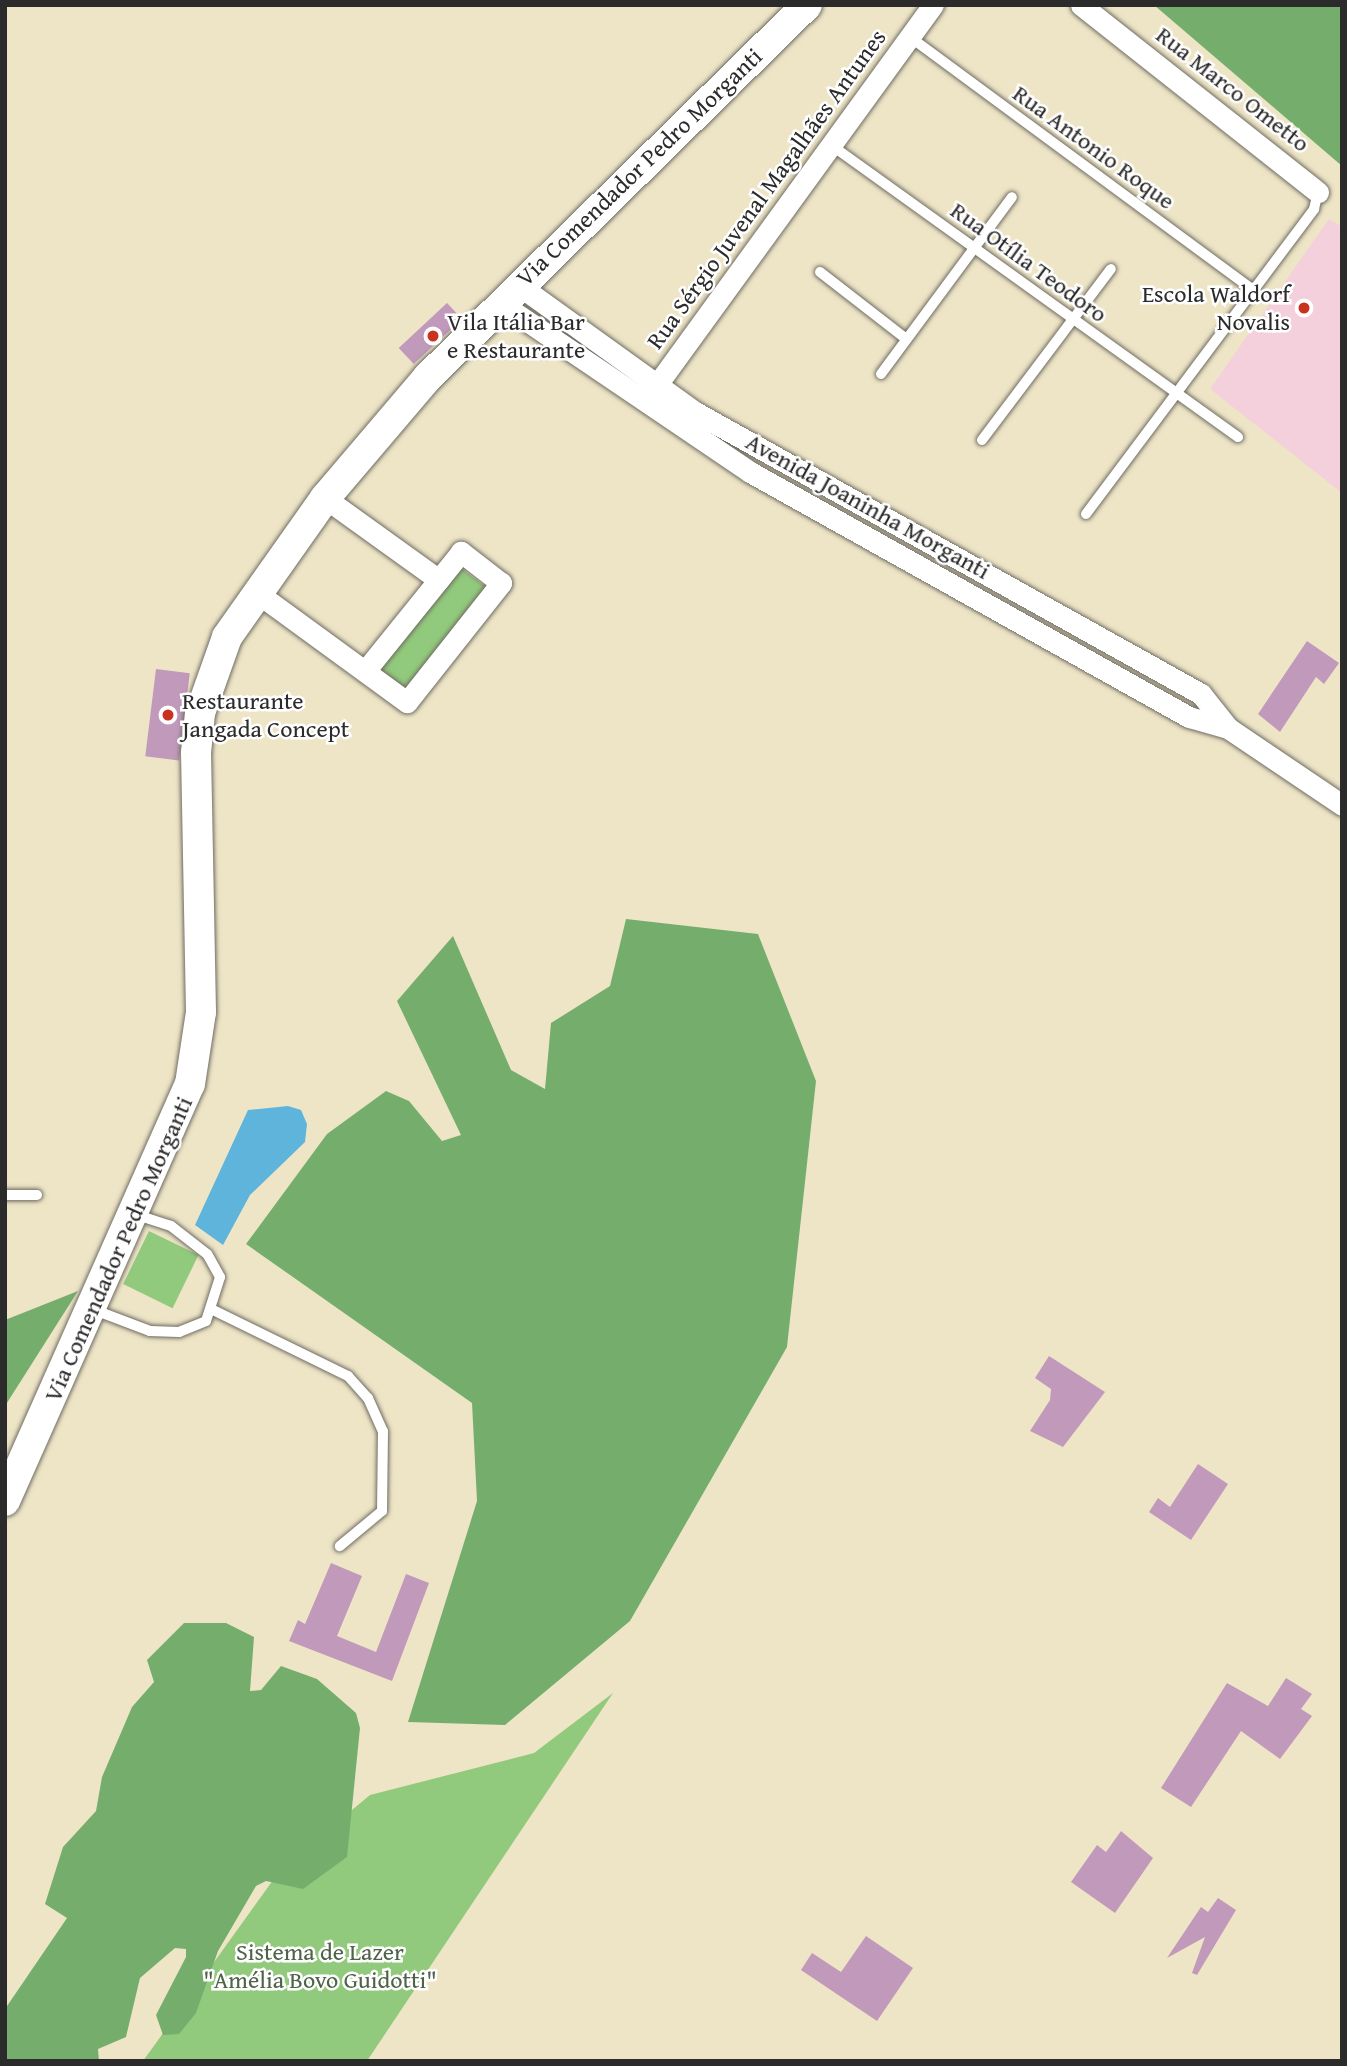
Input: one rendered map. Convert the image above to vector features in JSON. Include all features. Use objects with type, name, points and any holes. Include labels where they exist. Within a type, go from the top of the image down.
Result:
[{"type":"street","name":"Via Comendador Pedro Morganti","points":[[5,1501],[182,1111],[200,1035],[200,713],[227,637],[256,592],[325,498],[508,293],[807,5]]},
{"type":"street","name":"Rua Sérgio Juvenal Magalhães Antunes","points":[[642,405],[933,5]]},
{"type":"street","name":"Rua Marco Ometto","points":[[1081,5],[1318,192]]},
{"type":"street","name":"Avenida Joaninha Morganti","points":[[508,293],[753,448],[1071,637],[1189,717],[1228,728],[1342,804]]},
{"type":"street","name":"Avenida Joaninha Morganti","points":[[508,293],[642,405],[750,472],[1071,637]]},
{"type":"street","points":[[325,498],[439,580]]},
{"type":"street","points":[[256,592],[407,702],[501,583],[461,552],[365,671]]},
{"type":"lane","name":"Rua Antonio Roque","points":[[910,37],[1253,290]]},
{"type":"lane","name":"Rua Otília Teodoro","points":[[831,145],[1238,437]]},
{"type":"lane","points":[[1086,514],[1314,209],[1318,192]]},
{"type":"lane","points":[[881,374],[905,338],[1012,197]]},
{"type":"lane","points":[[982,440],[1111,269]]},
{"type":"lane","points":[[820,272],[905,338]]},
{"type":"lane","points":[[5,1195],[37,1195]]},
{"type":"lane","points":[[92,1309],[150,1331],[179,1332],[206,1321],[220,1277],[207,1254],[172,1226],[135,1214]]},
{"type":"lane","points":[[211,1309],[348,1376],[368,1398],[383,1431],[382,1511],[340,1546]]},
{"type":"shaded area","name":"Escola Waldorf Novalis","points":[[1329,219],[1342,227],[1342,493],[1210,389]]},
{"type":"green space","points":[[1154,5],[1342,5],[1342,166]]},
{"type":"green space","points":[[458,566],[489,589],[409,696],[377,673]]},
{"type":"green space","points":[[626,919],[758,934],[816,1081],[787,1347],[630,1621],[505,1725],[408,1722],[477,1501],[472,1403],[246,1244],[327,1134],[386,1091],[409,1101],[442,1141],[461,1135],[397,1001],[453,936],[511,1070],[545,1089],[551,1023],[610,986]]},
{"type":"green space","points":[[149,1231],[198,1255],[173,1308],[123,1284]]},
{"type":"green space","points":[[78,1291],[5,1406],[5,1320]]},
{"type":"green space","points":[[184,1623],[226,1623],[254,1637],[250,1691],[261,1690],[281,1666],[317,1679],[356,1713],[360,1728],[347,1857],[303,1889],[266,1881],[256,1886],[218,1951],[196,2013],[179,2034],[163,2035],[156,2015],[186,1957],[186,1949],[175,1948],[140,1978],[126,2037],[98,2049],[99,2061],[5,2061],[5,2009],[67,1918],[45,1904],[63,1847],[96,1811],[102,1777],[132,1707],[154,1682],[147,1660]]},
{"type":"green space","name":"Sistema de Lazer \"Amélia Bovo Guidotti\"","points":[[613,1693],[367,2061],[143,2061],[281,1869],[370,1795],[534,1753]]},
{"type":"water","points":[[288,1106],[301,1110],[307,1124],[305,1142],[250,1195],[223,1245],[195,1225],[248,1110]]},
{"type":"building","name":"Vila Itália Bar e Restaurante","points":[[447,303],[462,319],[414,364],[399,348]]},
{"type":"building","points":[[1307,641],[1339,663],[1324,684],[1316,677],[1280,732],[1258,714]]},
{"type":"building","name":"Restaurante Jangada Concept","points":[[156,669],[190,673],[179,760],[145,756]]},
{"type":"building","points":[[1049,1356],[1105,1392],[1063,1447],[1030,1431],[1050,1400],[1051,1389],[1035,1378]]},
{"type":"building","points":[[1198,1464],[1228,1484],[1191,1540],[1149,1512],[1158,1498],[1170,1507]]},
{"type":"building","points":[[331,1563],[362,1576],[337,1636],[376,1652],[406,1574],[429,1583],[392,1681],[289,1641],[298,1620],[305,1624]]},
{"type":"building","points":[[1286,1678],[1312,1694],[1301,1709],[1312,1716],[1280,1759],[1241,1731],[1191,1807],[1161,1788],[1227,1683],[1268,1706]]},
{"type":"building","points":[[1121,1831],[1153,1858],[1115,1913],[1071,1882],[1097,1845],[1106,1852]]},
{"type":"building","points":[[1218,1898],[1236,1910],[1197,1975],[1192,1973],[1205,1937],[1167,1958],[1201,1907],[1208,1912]]},
{"type":"building","points":[[866,1936],[913,1968],[877,2021],[801,1970],[812,1953],[841,1972]]},
{"type":"place","name":"Escola Waldorf Novalis","points":[[1304,308]]},
{"type":"place","name":"Vila Itália Bar e Restaurante","points":[[433,336]]},
{"type":"place","name":"Restaurante Jangada Concept","points":[[168,715]]}]
